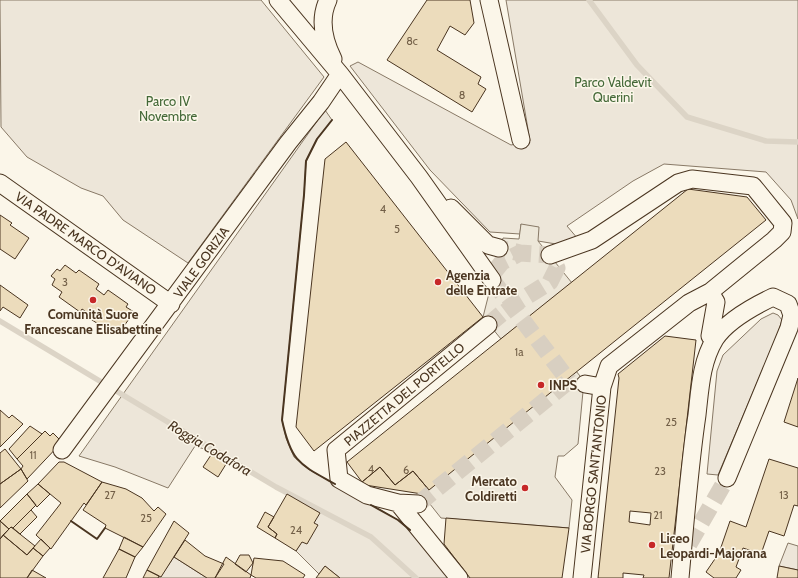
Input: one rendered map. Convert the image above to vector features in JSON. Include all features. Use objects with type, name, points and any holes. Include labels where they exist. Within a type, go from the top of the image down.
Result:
[{"type":"street","points":[[278,0],[340,74],[492,276]]},
{"type":"street","points":[[328,0],[324,7],[325,36],[340,74]]},
{"type":"street","points":[[490,0],[521,140]]},
{"type":"street","name":"VIALE GORIZIA","points":[[62,450],[171,304],[288,143],[321,102],[340,74]]},
{"type":"street","points":[[419,177],[488,245],[499,248]]},
{"type":"street","name":"VIA BORGO SANT'ANTONIO","points":[[550,255],[592,240],[678,182],[692,179],[752,186],[783,223],[782,232],[774,240],[710,292],[689,303],[609,366],[594,386],[582,578]]},
{"type":"street","name":"VIA PADRE MARCO D'AVIANO","points":[[0,183],[171,304]]},
{"type":"street","points":[[710,292],[716,302],[710,336]]},
{"type":"street","points":[[680,578],[692,450],[704,363],[716,338],[735,319],[757,304],[774,297],[788,304],[792,315],[789,328],[727,478]]},
{"type":"street","name":"PIAZZETTA DEL PORTELLO","points":[[418,504],[398,503],[367,496],[339,479],[336,450],[488,325]]},
{"type":"street","points":[[398,503],[459,578]]},
{"type":"green space","name":"Parco IV Novembre","points":[[0,0],[261,0],[324,77],[188,263],[123,220],[103,196],[81,188],[27,157],[1,127]]},
{"type":"green space","name":"Parco Valdevit Querini","points":[[506,0],[798,0],[798,219],[791,200],[766,172],[664,164],[633,181],[567,226],[578,239],[562,245],[538,241],[521,224],[520,234],[490,232],[430,170],[350,66],[358,62],[511,145],[530,141]]},
{"type":"green space","points":[[325,110],[332,120],[317,139],[306,161],[282,420],[286,438],[294,457],[308,469],[398,520],[420,539],[452,578],[340,578],[325,566],[319,574],[296,551],[319,513],[213,452],[195,446],[168,488],[115,467],[79,456]]},
{"type":"green space","points":[[773,313],[778,315],[782,320],[778,333],[718,475],[707,474],[717,371],[723,355],[761,319]]},
{"type":"green space","points":[[788,543],[798,546],[798,570],[779,566]]},
{"type":"green space","points":[[174,557],[207,578],[158,578]]},
{"type":"shaded area","points":[[521,224],[539,227],[538,241],[572,283],[501,339],[483,317],[503,238],[519,239]]},
{"type":"shaded area","points":[[576,371],[584,381],[578,444],[564,456],[558,456],[555,477],[572,500],[569,528],[441,518],[422,494]]},
{"type":"building","points":[[427,0],[470,0],[474,23],[465,35],[450,26],[437,50],[481,77],[478,84],[486,89],[472,112],[387,60]]},
{"type":"building","points":[[346,142],[483,317],[314,451],[296,427],[325,159]]},
{"type":"building","points":[[688,189],[747,197],[766,220],[429,490],[413,471],[395,485],[380,467],[362,482],[347,462]]},
{"type":"building","points":[[0,215],[12,223],[10,225],[29,238],[15,259],[0,249]]},
{"type":"building","name":"Comunità Suore Francescane Elisabettine","points":[[65,265],[76,273],[79,270],[99,284],[96,289],[104,295],[108,290],[128,304],[126,307],[134,312],[119,333],[111,328],[109,331],[89,318],[91,315],[82,309],[80,312],[59,297],[62,292],[52,285],[55,279],[51,276],[57,269],[60,271]]},
{"type":"building","points":[[0,285],[28,305],[20,318],[3,307],[0,311]]},
{"type":"building","points":[[665,336],[696,340],[669,578],[643,578],[644,575],[623,573],[623,578],[598,578],[619,378],[618,374]],"holes":[[[630,511],[651,513],[650,525],[629,522]]]},
{"type":"building","points":[[798,378],[798,427],[784,422]]},
{"type":"building","points":[[0,410],[9,418],[12,415],[23,424],[0,447]]},
{"type":"building","points":[[30,426],[42,434],[17,459],[9,449]]},
{"type":"building","points":[[45,431],[50,436],[53,433],[62,442],[27,479],[21,469],[23,466],[17,459]]},
{"type":"building","points":[[5,449],[21,469],[0,484],[0,453]]},
{"type":"building","points":[[213,452],[228,461],[218,477],[203,467]]},
{"type":"building","points":[[769,459],[798,468],[798,506],[794,505],[784,536],[769,531],[761,554],[743,548],[736,567],[741,570],[736,578],[714,578],[706,572],[719,553],[730,521],[746,527]]},
{"type":"building","points":[[59,462],[64,462],[102,482],[86,505],[84,503],[51,549],[36,535],[61,503],[38,484]]},
{"type":"building","points":[[380,467],[395,485],[413,471],[429,490],[422,494],[365,485],[362,482]]},
{"type":"building","points":[[21,469],[28,481],[0,508],[0,484]]},
{"type":"building","points":[[102,482],[126,489],[142,498],[154,511],[158,507],[166,514],[143,547],[105,528],[106,525],[83,510]]},
{"type":"building","points":[[38,484],[50,494],[37,507],[27,494]]},
{"type":"building","points":[[27,494],[36,505],[13,528],[11,527],[9,529],[0,521]]},
{"type":"building","points":[[287,494],[320,513],[314,523],[318,525],[307,544],[302,542],[296,551],[275,538],[277,534],[268,527]]},
{"type":"building","points":[[31,510],[37,517],[20,534],[13,528]]},
{"type":"building","points":[[265,512],[274,517],[268,527],[277,534],[275,538],[257,527]]},
{"type":"building","points":[[446,518],[569,528],[562,578],[470,578],[444,544]]},
{"type":"building","points":[[0,521],[9,529],[0,539]]},
{"type":"building","points":[[174,521],[189,533],[161,577],[147,570]]},
{"type":"building","points":[[11,527],[35,546],[27,555],[3,535]]},
{"type":"building","points":[[3,535],[27,555],[33,548],[43,556],[27,578],[0,578],[0,539]]},
{"type":"building","points":[[124,537],[143,547],[135,557],[119,549]]},
{"type":"building","points":[[41,539],[50,548],[43,556],[33,548]]},
{"type":"building","points":[[185,540],[205,556],[224,564],[215,578],[207,578],[174,557]]},
{"type":"building","points":[[119,549],[135,557],[126,578],[103,578]]},
{"type":"building","points":[[240,555],[249,555],[253,563],[246,572],[235,564]]},
{"type":"building","points":[[226,557],[251,575],[250,578],[215,578]]},
{"type":"building","points":[[254,558],[283,561],[305,575],[303,578],[256,578],[251,575]]},
{"type":"building","points":[[325,566],[340,578],[316,578]]},
{"type":"building","points":[[779,566],[798,570],[798,578],[777,578]]},
{"type":"building","points":[[32,570],[46,578],[27,578]]},
{"type":"building","points":[[147,570],[159,576],[158,578],[143,578]]},
{"type":"waterway","points":[[589,0],[637,65],[687,117],[766,141],[798,142]]},
{"type":"waterway","name":"Roggia Codafora","points":[[0,321],[276,487],[371,537],[416,578]]},
{"type":"tunnel","points":[[488,325],[511,306],[550,282],[557,268],[550,255],[520,253],[499,248]]},
{"type":"tunnel","points":[[494,272],[502,262],[520,253]]},
{"type":"tunnel","points":[[492,280],[569,381]]},
{"type":"tunnel","points":[[418,504],[569,381]]},
{"type":"tunnel","points":[[689,544],[727,478]]},
{"type":"wall","points":[[332,120],[317,139],[306,161],[282,420],[289,445],[298,460],[305,466],[335,484]]},
{"type":"wall","points":[[371,505],[398,520],[410,530]]},
{"type":"wall","points":[[71,521],[97,539],[105,528]]},
{"type":"place","name":"Agenzia delle Entrate","points":[[438,282]]},
{"type":"place","name":"Comunità Suore Francescane Elisabettine","points":[[93,300]]},
{"type":"place","name":"INPS","points":[[541,385]]},
{"type":"place","name":"Mercato Coldiretti","points":[[525,488]]},
{"type":"place","name":"Liceo Leopardi-Majorana","points":[[652,545]]}]
